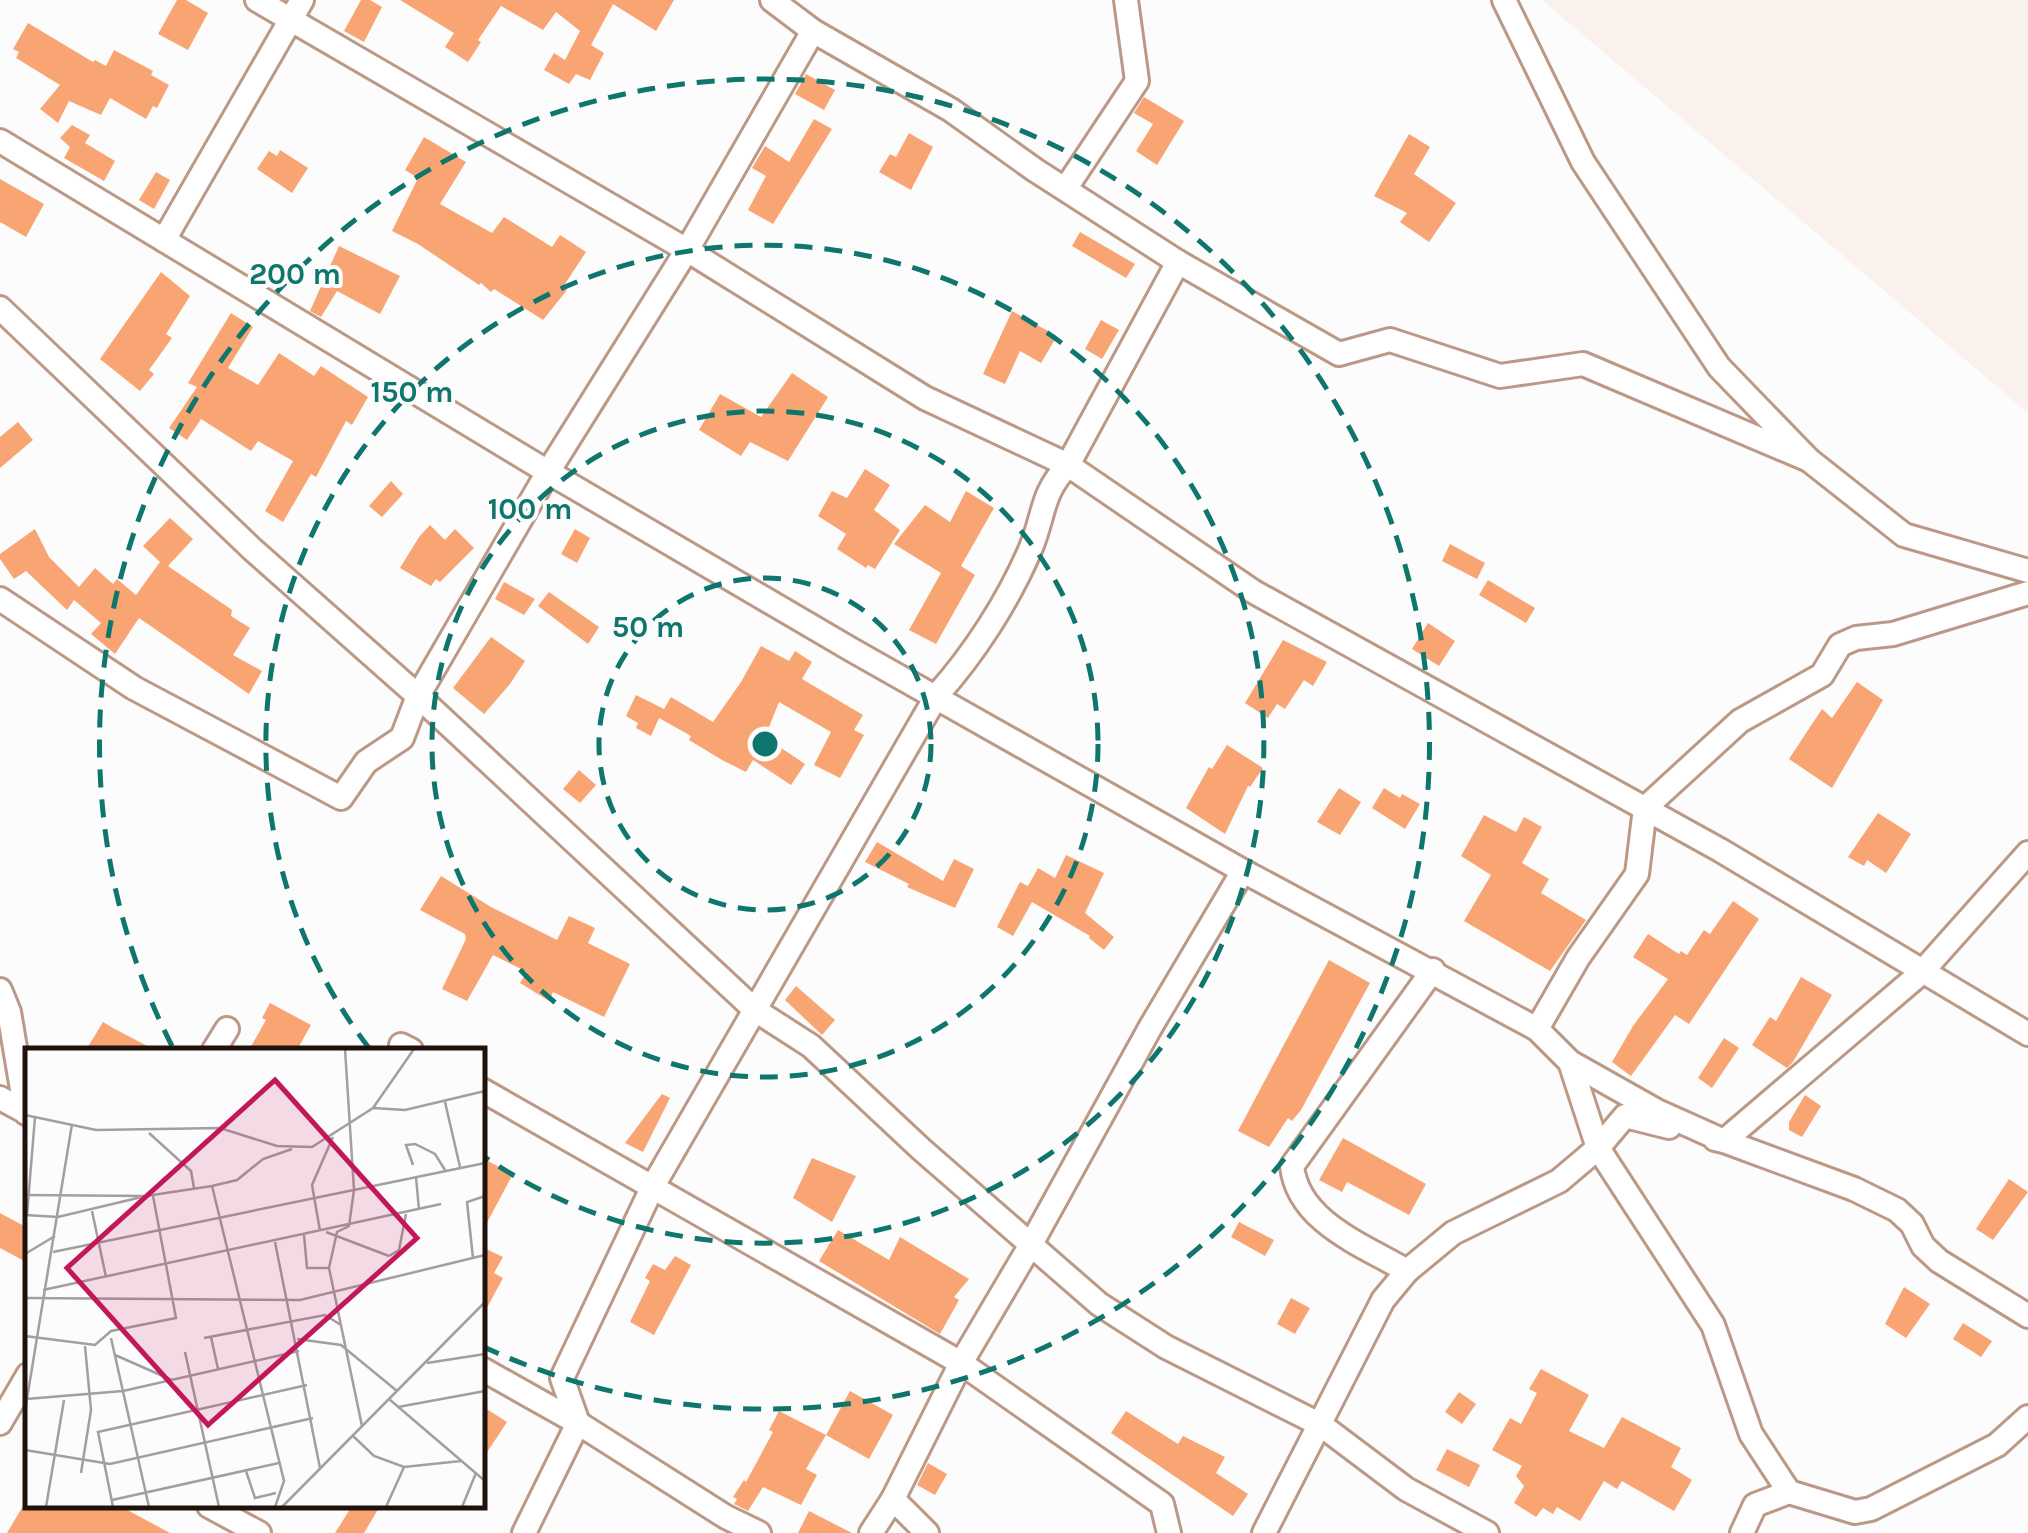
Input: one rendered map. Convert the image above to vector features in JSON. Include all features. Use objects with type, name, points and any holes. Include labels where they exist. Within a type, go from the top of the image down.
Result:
[{"type":"street","points":[[257,0],[296,10],[925,398],[1068,465],[1254,592],[1645,808],[2028,1034]]},
{"type":"street","points":[[772,0],[813,31],[951,110],[1035,170],[1178,262],[1339,354],[1390,340],[1500,376],[1584,364],[1810,460]]},
{"type":"street","points":[[1066,188],[1137,81],[1126,0]]},
{"type":"street","points":[[1504,0],[1584,162],[1720,367],[1810,460],[1904,535],[2028,570]]},
{"type":"street","points":[[164,240],[296,10]]},
{"type":"street","points":[[0,599],[134,688],[341,798],[366,762],[402,738],[418,696],[548,472],[687,250],[813,31]]},
{"type":"street","points":[[0,141],[548,472],[852,650],[1243,870],[1538,1029],[1570,1062],[1657,1111],[1724,1141]]},
{"type":"street","points":[[524,1533],[578,1423],[562,1378],[654,1186],[937,695],[966,663],[1002,602],[1030,549],[1049,485],[1068,465],[1178,262]]},
{"type":"street","points":[[0,308],[252,549],[418,696],[755,1010],[811,1046],[1099,1304],[1166,1347],[1322,1426],[1406,1489],[1487,1533]]},
{"type":"street","points":[[1538,1029],[1578,958],[1637,874],[1645,808],[1740,721],[1822,675],[1840,645],[1856,638],[1893,634],[2028,593]]},
{"type":"street","points":[[1724,1141],[1921,972],[2028,853]]},
{"type":"street","points":[[870,1533],[893,1500],[960,1364],[1243,870]]},
{"type":"street","points":[[1407,1271],[1320,1220],[1294,1186],[1292,1166],[1432,970]]},
{"type":"street","points":[[0,990],[9,1012],[25,1102]]},
{"type":"street","points":[[215,1048],[227,1029]]},
{"type":"street","points":[[1570,1062],[1598,1148],[1713,1325],[1751,1434],[1789,1492]]},
{"type":"street","points":[[485,1092],[960,1364],[1162,1504],[1169,1533]]},
{"type":"street","points":[[0,1098],[25,1112]]},
{"type":"street","points":[[1264,1533],[1384,1300],[1407,1271],[1452,1234],[1559,1181],[1598,1148],[1624,1116],[1784,1160],[1880,1200],[1912,1224],[1924,1246],[1939,1260],[2028,1316]]},
{"type":"street","points":[[485,1371],[760,1533]]},
{"type":"street","points":[[0,1423],[14,1396]]},
{"type":"street","points":[[1742,1533],[1755,1505],[1789,1492],[1856,1512],[1871,1509],[1997,1444],[2028,1417]]},
{"type":"street","points":[[893,1500],[926,1533]]},
{"type":"street","points":[[214,1508],[259,1533]]},
{"type":"shaded area","points":[[1542,0],[2028,0],[2028,413]]},
{"type":"building","points":[[177,0],[186,0],[208,13],[188,50],[158,34]]},
{"type":"building","points":[[361,0],[382,7],[364,42],[344,31]]},
{"type":"building","points":[[400,0],[674,0],[656,31],[613,4],[591,45],[604,53],[590,80],[576,74],[569,84],[544,70],[554,53],[565,60],[580,31],[556,12],[543,30],[501,6],[468,62],[445,47],[454,33]]},
{"type":"building","points":[[28,23],[93,62],[106,66],[114,50],[153,71],[151,75],[169,85],[157,108],[153,106],[146,119],[110,98],[101,115],[69,101],[58,123],[40,109],[60,85],[16,58],[19,52],[13,49]]},
{"type":"building","points":[[806,74],[835,90],[824,110],[795,94]]},
{"type":"building","points":[[1144,97],[1184,121],[1157,165],[1136,151],[1153,124],[1134,113]]},
{"type":"building","points":[[814,119],[832,129],[773,224],[748,210],[766,176],[752,168],[765,146],[789,162]]},
{"type":"building","points":[[72,125],[90,135],[85,143],[115,161],[104,181],[64,158],[70,147],[60,138]]},
{"type":"building","points":[[909,133],[933,147],[911,190],[879,172],[890,154],[896,157]]},
{"type":"building","points":[[1409,134],[1430,147],[1414,174],[1456,203],[1429,242],[1400,222],[1407,213],[1374,196]]},
{"type":"building","points":[[424,137],[466,162],[440,204],[492,233],[504,217],[552,247],[560,235],[586,252],[563,287],[567,290],[543,320],[392,231],[418,178],[405,170]]},
{"type":"building","points":[[280,150],[308,168],[292,193],[257,169],[269,151],[277,156]]},
{"type":"building","points":[[156,172],[170,180],[154,209],[139,200]]},
{"type":"building","points":[[0,179],[44,204],[26,237],[0,222]]},
{"type":"building","points":[[1080,232],[1135,264],[1126,278],[1072,246]]},
{"type":"building","points":[[339,246],[400,276],[380,314],[337,291],[321,317],[310,311]]},
{"type":"building","points":[[161,272],[190,296],[166,334],[172,338],[149,370],[154,374],[140,391],[100,359]]},
{"type":"building","points":[[1012,311],[1057,336],[1041,363],[1020,351],[1005,384],[983,374]]},
{"type":"building","points":[[231,313],[253,327],[228,368],[258,385],[279,353],[314,376],[321,366],[368,397],[352,425],[346,421],[316,477],[311,474],[283,522],[265,511],[293,461],[258,441],[251,451],[201,419],[187,440],[169,428],[197,387],[188,383]]},
{"type":"building","points":[[1101,320],[1119,330],[1102,359],[1085,349]]},
{"type":"building","points":[[792,373],[828,397],[788,461],[750,442],[741,456],[699,430],[720,394],[761,417]]},
{"type":"building","points":[[18,422],[33,440],[0,468],[0,437]]},
{"type":"building","points":[[865,469],[890,485],[874,510],[900,530],[875,569],[868,565],[866,568],[837,549],[846,534],[818,516],[832,491],[847,498]]},
{"type":"building","points":[[391,481],[403,494],[382,517],[369,506]]},
{"type":"building","points":[[966,491],[994,508],[961,566],[975,575],[936,644],[909,630],[941,573],[894,544],[925,505],[950,522]]},
{"type":"building","points":[[170,518],[193,539],[168,566],[232,610],[231,616],[250,628],[233,655],[262,671],[249,694],[139,618],[115,654],[91,634],[101,623],[74,600],[67,610],[26,571],[14,579],[0,559],[0,554],[35,529],[49,557],[79,587],[95,568],[113,584],[117,579],[136,595],[160,562],[143,546]]},
{"type":"building","points":[[430,525],[445,540],[455,529],[474,548],[431,586],[400,568]]},
{"type":"building","points":[[575,529],[590,538],[577,563],[561,554]]},
{"type":"building","points":[[1450,544],[1485,563],[1477,579],[1442,561]]},
{"type":"building","points":[[1488,580],[1535,608],[1526,623],[1479,595]]},
{"type":"building","points":[[504,582],[535,599],[524,615],[495,599]]},
{"type":"building","points":[[549,592],[599,627],[588,644],[538,606]]},
{"type":"building","points":[[1428,623],[1455,641],[1439,666],[1412,649]]},
{"type":"building","points":[[491,637],[525,661],[484,714],[453,688]]},
{"type":"building","points":[[1283,640],[1327,662],[1313,686],[1304,680],[1285,709],[1277,704],[1268,718],[1245,703]]},
{"type":"building","points":[[761,646],[789,661],[795,651],[812,662],[802,679],[863,715],[854,730],[864,735],[840,778],[814,765],[831,732],[779,702],[765,737],[805,764],[791,785],[753,760],[746,772],[722,760],[659,718],[651,736],[636,728],[638,723],[626,716],[636,695],[664,709],[671,697],[713,722]]},
{"type":"building","points":[[1857,682],[1883,700],[1832,788],[1789,759],[1822,709],[1832,718]]},
{"type":"building","points":[[1227,745],[1263,768],[1248,786],[1225,834],[1186,808],[1209,767],[1212,769]]},
{"type":"building","points":[[579,770],[596,785],[580,803],[563,789]]},
{"type":"building","points":[[1339,788],[1361,802],[1340,835],[1317,822]]},
{"type":"building","points":[[1384,788],[1420,804],[1405,829],[1372,808]]},
{"type":"building","points":[[1878,813],[1911,834],[1886,873],[1867,860],[1864,866],[1848,857]]},
{"type":"building","points":[[1484,815],[1516,832],[1524,817],[1542,827],[1522,863],[1549,879],[1541,893],[1586,920],[1550,971],[1464,921],[1491,875],[1461,856]]},
{"type":"building","points":[[877,842],[943,881],[954,859],[974,869],[955,908],[907,887],[909,884],[865,862]]},
{"type":"building","points":[[1066,855],[1104,873],[1085,913],[1114,937],[1104,950],[1090,936],[1032,902],[1013,936],[997,927],[1020,882],[1028,886],[1038,868],[1055,878]]},
{"type":"building","points":[[441,876],[557,940],[569,916],[595,928],[588,943],[630,964],[604,1017],[553,992],[549,1001],[520,983],[527,972],[493,955],[467,1001],[442,989],[466,939],[465,934],[420,910]]},
{"type":"building","points":[[1733,901],[1759,919],[1689,1024],[1675,1015],[1631,1076],[1612,1062],[1668,979],[1633,957],[1648,934],[1687,955],[1704,930],[1710,934]]},
{"type":"building","points":[[1329,960],[1370,983],[1301,1110],[1292,1121],[1288,1118],[1269,1147],[1238,1131]]},
{"type":"building","points":[[1801,977],[1832,995],[1787,1068],[1752,1045],[1770,1017],[1776,1021]]},
{"type":"building","points":[[796,986],[835,1020],[822,1035],[785,1000]]},
{"type":"building","points":[[270,1003],[311,1025],[298,1048],[250,1048],[266,1020],[262,1018]]},
{"type":"building","points":[[103,1022],[151,1048],[87,1048]]},
{"type":"building","points":[[1724,1038],[1739,1048],[1712,1088],[1698,1078]]},
{"type":"building","points":[[662,1094],[670,1098],[643,1152],[625,1143]]},
{"type":"building","points":[[1805,1095],[1821,1106],[1802,1137],[1789,1130],[1789,1122]]},
{"type":"building","points":[[1343,1138],[1426,1184],[1409,1215],[1347,1182],[1342,1192],[1319,1180]]},
{"type":"building","points":[[812,1158],[856,1176],[832,1222],[793,1198]]},
{"type":"building","points":[[485,1160],[513,1174],[485,1226]]},
{"type":"building","points":[[2009,1179],[2028,1192],[1993,1240],[1976,1229]]},
{"type":"building","points":[[0,1213],[25,1226],[25,1261],[0,1248]]},
{"type":"building","points":[[1239,1222],[1274,1240],[1265,1256],[1231,1237]]},
{"type":"building","points":[[838,1230],[889,1260],[900,1237],[969,1279],[954,1297],[959,1300],[940,1334],[819,1261]]},
{"type":"building","points":[[485,1248],[503,1257],[494,1273],[503,1278],[485,1311]]},
{"type":"building","points":[[675,1256],[691,1265],[654,1335],[630,1322],[650,1281],[645,1278],[653,1264],[665,1270]]},
{"type":"building","points":[[1904,1287],[1930,1304],[1906,1338],[1885,1324]]},
{"type":"building","points":[[1291,1298],[1310,1308],[1295,1334],[1277,1324]]},
{"type":"building","points":[[1963,1323],[1992,1341],[1981,1357],[1953,1339]]},
{"type":"building","points":[[1541,1369],[1589,1395],[1569,1431],[1604,1448],[1622,1417],[1681,1448],[1671,1467],[1692,1480],[1674,1511],[1622,1481],[1617,1489],[1604,1481],[1580,1521],[1557,1507],[1553,1514],[1543,1508],[1536,1517],[1514,1503],[1524,1486],[1516,1476],[1522,1466],[1492,1450],[1510,1418],[1521,1424],[1537,1393],[1529,1389]]},
{"type":"building","points":[[850,1391],[893,1415],[869,1459],[826,1435]]},
{"type":"building","points":[[1459,1392],[1476,1404],[1462,1424],[1445,1412]]},
{"type":"building","points":[[485,1408],[507,1422],[485,1455]]},
{"type":"building","points":[[779,1411],[826,1435],[806,1469],[817,1475],[801,1505],[763,1487],[748,1511],[734,1504],[737,1499],[733,1497],[746,1482],[773,1432],[769,1430]]},
{"type":"building","points":[[1126,1411],[1178,1444],[1183,1436],[1225,1457],[1216,1473],[1248,1494],[1233,1516],[1111,1433]]},
{"type":"building","points":[[1447,1449],[1480,1465],[1469,1487],[1436,1470]]},
{"type":"building","points":[[928,1463],[947,1474],[935,1495],[917,1485]]},
{"type":"building","points":[[25,1506],[124,1508],[170,1533],[7,1533]]},
{"type":"building","points":[[351,1508],[379,1508],[364,1533],[335,1533]]},
{"type":"building","points":[[809,1511],[852,1533],[798,1533]]}]
